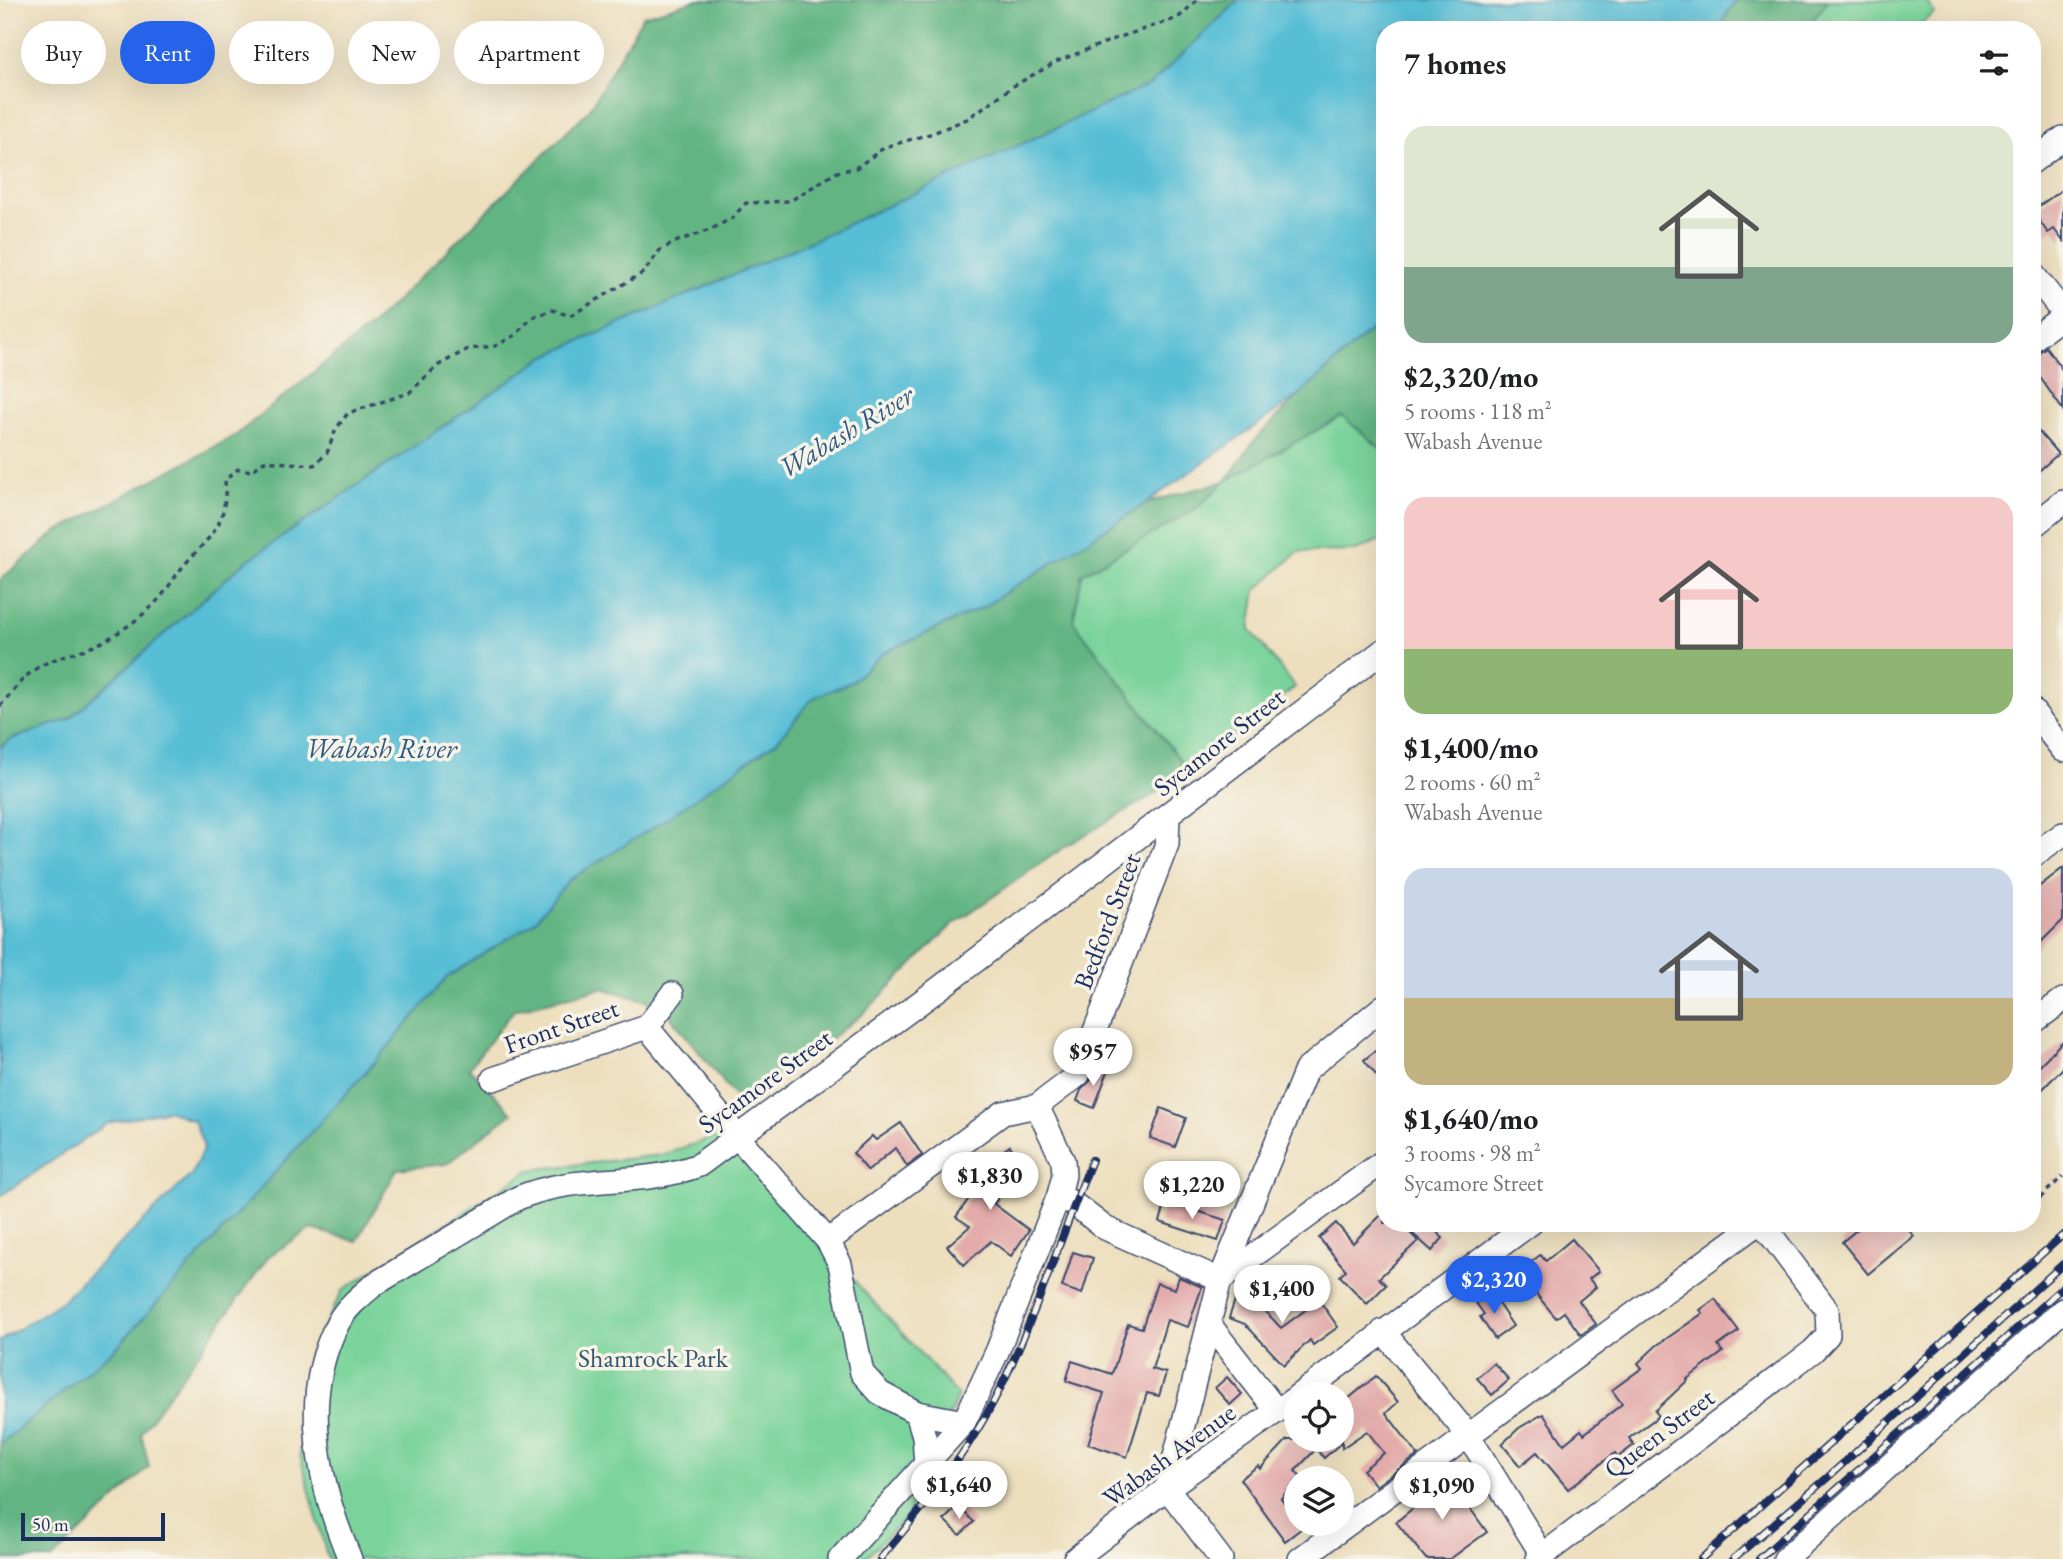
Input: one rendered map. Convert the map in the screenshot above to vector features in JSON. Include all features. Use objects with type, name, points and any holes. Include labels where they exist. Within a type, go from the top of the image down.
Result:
[{"type":"street","points":[[2041,155],[2063,138]]},
{"type":"street","points":[[2041,285],[2063,314],[2041,332]]},
{"type":"street","points":[[2041,520],[2063,502]]},
{"type":"street","name":"Sycamore Street","points":[[350,1559],[318,1460],[316,1402],[324,1354],[339,1321],[355,1301],[375,1284],[518,1198],[541,1188],[561,1184],[640,1180],[680,1172],[699,1165],[933,993],[1376,656]]},
{"type":"street","points":[[2041,722],[2063,750]]},
{"type":"street","name":"Bedford Street","points":[[828,1241],[1003,1113],[1037,1106],[1078,1074],[1167,844],[1168,816]]},
{"type":"street","points":[[2041,850],[2063,834]]},
{"type":"street","name":"Front Street","points":[[493,1079],[647,1027],[673,994]]},
{"type":"street","points":[[2041,1016],[2063,1000]]},
{"type":"street","points":[[1221,1559],[1167,1488],[1220,1280],[1306,1070],[1376,1013]]},
{"type":"street","points":[[647,1027],[828,1241],[840,1264],[862,1373],[880,1393],[917,1413],[964,1422]]},
{"type":"street","points":[[840,1559],[964,1422],[997,1352],[1059,1195],[1064,1175],[1063,1161],[1037,1106]]},
{"type":"street","points":[[1220,1280],[1376,1167]]},
{"type":"street","points":[[1059,1195],[1105,1228],[1220,1280]]},
{"type":"street","name":"Wabash Avenue","points":[[1316,1382],[1519,1232]]},
{"type":"street","points":[[1300,1559],[1748,1232]]},
{"type":"street","name":"Queen Street","points":[[1541,1557],[1813,1351],[1828,1335],[1827,1310],[1767,1232]]},
{"type":"street","points":[[1785,1559],[2063,1310]]},
{"type":"street","points":[[1209,1324],[1277,1411]]},
{"type":"street","points":[[1383,1331],[1468,1436],[1541,1557]]},
{"type":"street","name":"Wabash Avenue","points":[[1075,1559],[1167,1488],[1284,1406]]},
{"type":"street","points":[[917,1413],[924,1436],[926,1466]]},
{"type":"path","points":[[0,706],[25,676],[45,663],[108,639],[136,621],[159,600],[172,579],[210,539],[221,520],[225,480],[238,469],[252,471],[264,461],[314,466],[327,453],[336,429],[348,413],[409,393],[437,366],[468,349],[495,346],[516,335],[532,317],[553,310],[570,316],[644,272],[660,250],[732,218],[746,203],[790,201],[837,172],[856,168],[885,147],[933,133],[967,119],[1015,85],[1058,61],[1178,18],[1197,0]]},
{"type":"path","points":[[2041,1197],[2063,1176]]},
{"type":"green space","points":[[696,0],[1239,0],[1152,84],[814,240],[546,356],[244,563],[69,719],[9,740],[0,748],[0,580],[56,532],[235,436],[373,324],[589,110],[643,16]]},
{"type":"green space","points":[[1736,0],[1828,0],[1812,21],[1723,21]]},
{"type":"green space","points":[[1828,0],[1925,0],[1935,13],[1924,21],[1812,21]]},
{"type":"green space","points":[[1376,325],[1376,444],[1342,416],[1226,481],[1253,442],[1299,395]]},
{"type":"green space","points":[[1342,415],[1376,444],[1376,542],[1356,551],[1298,552],[1256,590],[1250,629],[1295,687],[1190,773],[1073,621],[1082,574],[1194,510],[1226,481]]},
{"type":"green space","points":[[1226,481],[1194,510],[1082,574],[1073,621],[1190,773],[1066,846],[952,925],[862,1015],[742,1105],[661,1005],[602,988],[514,1010],[469,1068],[512,1113],[446,1164],[397,1169],[357,1241],[311,1229],[269,1256],[141,1433],[149,1467],[52,1559],[0,1559],[0,1444],[119,1345],[447,977],[530,924],[569,880],[777,741],[813,698],[851,682],[883,653],[983,607],[1146,503]]},
{"type":"green space","name":"Shamrock Park","points":[[722,1135],[958,1395],[908,1515],[864,1559],[328,1559],[300,1455],[310,1354],[343,1290],[530,1170],[661,1155]]},
{"type":"water","name":"Wabash River","points":[[1239,0],[1736,0],[1723,21],[1376,21],[1376,325],[1299,395],[1146,503],[983,607],[883,653],[851,682],[813,698],[777,741],[660,823],[569,880],[534,922],[447,977],[390,1045],[119,1345],[0,1444],[0,1341],[62,1301],[192,1174],[204,1147],[194,1121],[168,1110],[108,1123],[0,1196],[0,748],[9,740],[69,719],[244,563],[546,356],[814,240],[1151,84]]},
{"type":"building","points":[[2063,189],[2063,241],[2054,229],[2048,233],[2041,223],[2041,205]]},
{"type":"building","points":[[2046,347],[2063,371],[2063,410],[2041,379],[2041,351]]},
{"type":"building","points":[[2041,434],[2058,454],[2041,469]]},
{"type":"building","points":[[2063,868],[2063,920],[2041,942],[2041,885]]},
{"type":"building","points":[[2063,1041],[2063,1068],[2041,1091],[2041,1064]]},
{"type":"building","points":[[1376,1050],[1376,1075],[1364,1060]]},
{"type":"building","points":[[1096,1067],[1108,1071],[1094,1108],[1077,1101]]},
{"type":"building","points":[[1161,1108],[1186,1118],[1175,1147],[1150,1138]]},
{"type":"building","points":[[901,1123],[922,1155],[907,1166],[895,1148],[868,1171],[853,1153],[872,1136],[876,1140]]},
{"type":"building","points":[[1010,1146],[1027,1169],[993,1194],[998,1198],[994,1204],[1029,1230],[1011,1256],[991,1241],[964,1265],[947,1246],[970,1226],[956,1217],[989,1170],[985,1164]]},
{"type":"building","points":[[1166,1201],[1225,1220],[1218,1241],[1160,1222]]},
{"type":"building","points":[[1376,1220],[1376,1232],[1409,1232],[1418,1241],[1379,1278],[1386,1285],[1367,1304],[1340,1276],[1346,1270],[1319,1238],[1336,1223],[1353,1243]]},
{"type":"building","points":[[1437,1232],[1443,1238],[1432,1251],[1412,1233]]},
{"type":"building","points":[[1854,1232],[1911,1232],[1914,1236],[1868,1274],[1842,1242]]},
{"type":"building","points":[[1572,1239],[1599,1271],[1589,1279],[1596,1287],[1579,1301],[1596,1324],[1581,1335],[1564,1312],[1556,1318],[1532,1289],[1539,1283],[1525,1267],[1540,1255],[1546,1261]]},
{"type":"building","points":[[1073,1252],[1093,1258],[1082,1294],[1062,1287]]},
{"type":"building","points":[[1179,1277],[1202,1287],[1188,1327],[1167,1320],[1152,1369],[1166,1373],[1159,1396],[1147,1393],[1127,1457],[1088,1444],[1104,1393],[1066,1381],[1072,1361],[1112,1374],[1128,1324],[1142,1328],[1157,1283],[1175,1289]]},
{"type":"building","points":[[1244,1283],[1258,1287],[1254,1299],[1281,1328],[1319,1300],[1338,1327],[1313,1345],[1310,1340],[1284,1365],[1245,1324],[1229,1318]]},
{"type":"building","points":[[1491,1293],[1513,1326],[1495,1339],[1480,1317],[1484,1314],[1476,1303]]},
{"type":"building","points":[[1715,1299],[1739,1331],[1718,1346],[1723,1352],[1687,1379],[1655,1411],[1659,1416],[1629,1438],[1634,1445],[1618,1457],[1615,1453],[1568,1489],[1537,1452],[1520,1466],[1502,1444],[1519,1428],[1543,1414],[1564,1444],[1581,1430],[1584,1434],[1622,1404],[1612,1390],[1642,1368],[1638,1363],[1656,1346],[1703,1313],[1700,1310]]},
{"type":"building","points":[[1494,1363],[1509,1380],[1492,1395],[1477,1378]]},
{"type":"building","points":[[1376,1376],[1398,1402],[1386,1413],[1418,1455],[1376,1486],[1363,1470],[1384,1453],[1367,1431],[1354,1440],[1354,1394]]},
{"type":"building","points":[[1227,1377],[1242,1394],[1230,1405],[1215,1388]]},
{"type":"building","points":[[1284,1443],[1284,1452],[1313,1452],[1300,1466],[1284,1466],[1284,1495],[1281,1498],[1284,1502],[1284,1536],[1292,1536],[1285,1541],[1240,1479],[1258,1466],[1260,1469]]},
{"type":"building","points":[[1319,1452],[1331,1452],[1324,1458]]},
{"type":"building","points":[[1446,1475],[1487,1532],[1450,1559],[1426,1559],[1396,1522],[1428,1496],[1422,1487],[1436,1477],[1438,1480]]},
{"type":"building","points":[[958,1506],[974,1522],[960,1535],[944,1520]]},
{"type":"railway","points":[[880,1559],[959,1458],[998,1393],[1036,1307],[1092,1160]]},
{"type":"railway","points":[[1701,1559],[2063,1235]]},
{"type":"railway","points":[[1733,1559],[1827,1478],[2063,1264]]},
{"type":"railway","points":[[1759,1559],[2063,1287]]}]
